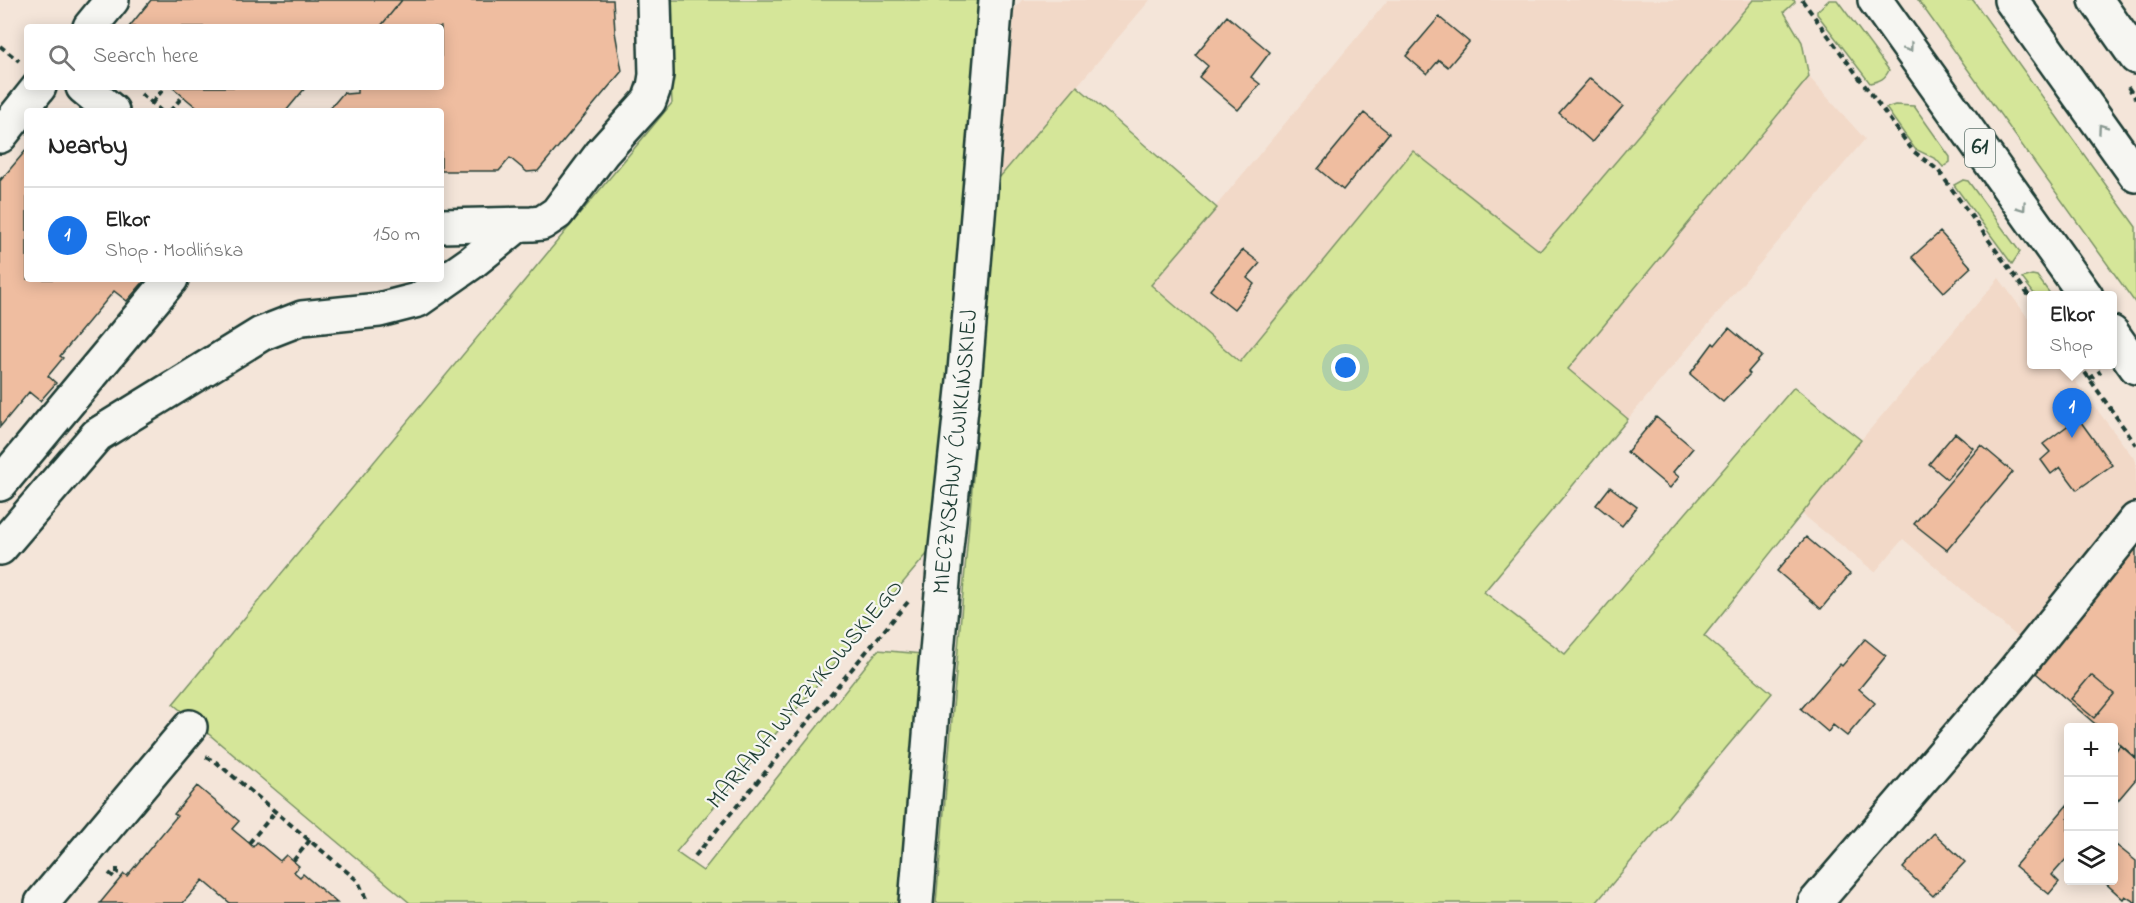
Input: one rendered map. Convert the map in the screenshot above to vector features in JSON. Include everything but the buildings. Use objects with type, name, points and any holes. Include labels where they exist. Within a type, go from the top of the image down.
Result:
[{"type":"street","points":[[92,24],[112,0]]},
{"type":"street","points":[[444,282],[530,224],[557,213],[602,153],[649,101],[656,75],[654,0]]},
{"type":"street","name":"MIECZYSŁAWY ĆWIKLIŃSKIEJ","points":[[916,903],[945,557],[965,371],[996,0]]},
{"type":"street","name":"61","points":[[1875,0],[2082,291]]},
{"type":"street","points":[[2011,0],[2136,176]]},
{"type":"street","points":[[2096,0],[2136,57]]},
{"type":"street","points":[[0,136],[37,90]]},
{"type":"street","points":[[87,90],[108,108]]},
{"type":"street","points":[[444,226],[530,224]]},
{"type":"street","points":[[0,484],[168,282]]},
{"type":"street","points":[[0,548],[97,435],[261,334],[302,318],[379,310],[418,300],[444,282]]},
{"type":"street","points":[[2117,340],[2136,367]]},
{"type":"street","points":[[1815,903],[2012,674],[2136,520]]},
{"type":"street","points":[[42,903],[194,741]]},
{"type":"path","points":[[1802,0],[1913,151],[1938,170],[2027,294]]},
{"type":"path","points":[[0,46],[24,66]]},
{"type":"path","points":[[152,103],[163,90]]},
{"type":"path","points":[[139,92],[158,108]]},
{"type":"path","points":[[173,108],[183,96]]},
{"type":"path","points":[[2083,369],[2136,445]]},
{"type":"path","name":"MARIANA WYRZYKOWSKIEGO","points":[[695,856],[945,557]]},
{"type":"path","points":[[194,741],[358,881],[368,903]]},
{"type":"path","points":[[249,843],[276,811]]},
{"type":"path","points":[[293,861],[310,840]]},
{"type":"path","points":[[115,875],[120,879]]},
{"type":"shaded area","points":[[1022,0],[1150,0],[999,178],[1014,9]]},
{"type":"shaded area","points":[[1388,0],[1753,0],[1540,251],[1413,151],[1240,362],[1151,284]]},
{"type":"shaded area","points":[[1809,77],[1865,139],[1628,419],[1567,369]]},
{"type":"shaded area","points":[[1999,278],[2027,316],[2027,369],[2066,369],[2136,461],[2136,544],[2040,656],[1903,539],[1875,572],[1802,514],[1861,440]]},
{"type":"green space","points":[[667,0],[981,0],[933,547],[676,852],[703,871],[878,650],[922,654],[901,903],[410,903],[173,704],[672,103]]},
{"type":"green space","points":[[1753,0],[1794,0],[1795,2],[1784,12],[1802,42],[1809,77],[1568,369],[1628,419],[1484,592],[1565,654],[1794,387],[1861,440],[1704,636],[1772,693],[1596,903],[936,903],[999,178],[1077,86],[1217,208],[1151,285],[1240,362],[1413,151],[1540,251]]},
{"type":"green space","points":[[1829,0],[1837,0],[1889,70],[1882,79],[1870,83],[1817,14],[1817,11]]},
{"type":"green space","points":[[1918,0],[1973,0],[2136,227],[2136,304]]},
{"type":"green space","points":[[1895,105],[1914,106],[1950,157],[1950,162],[1943,167],[1936,159],[1915,149],[1886,108]]},
{"type":"green space","points":[[1963,180],[1968,181],[2020,252],[2012,264],[1954,185]]},
{"type":"green space","points":[[2037,276],[2048,291],[2032,291],[2022,278]]},
{"type":"place","name":"Elkor","points":[[2072,438]]}]
